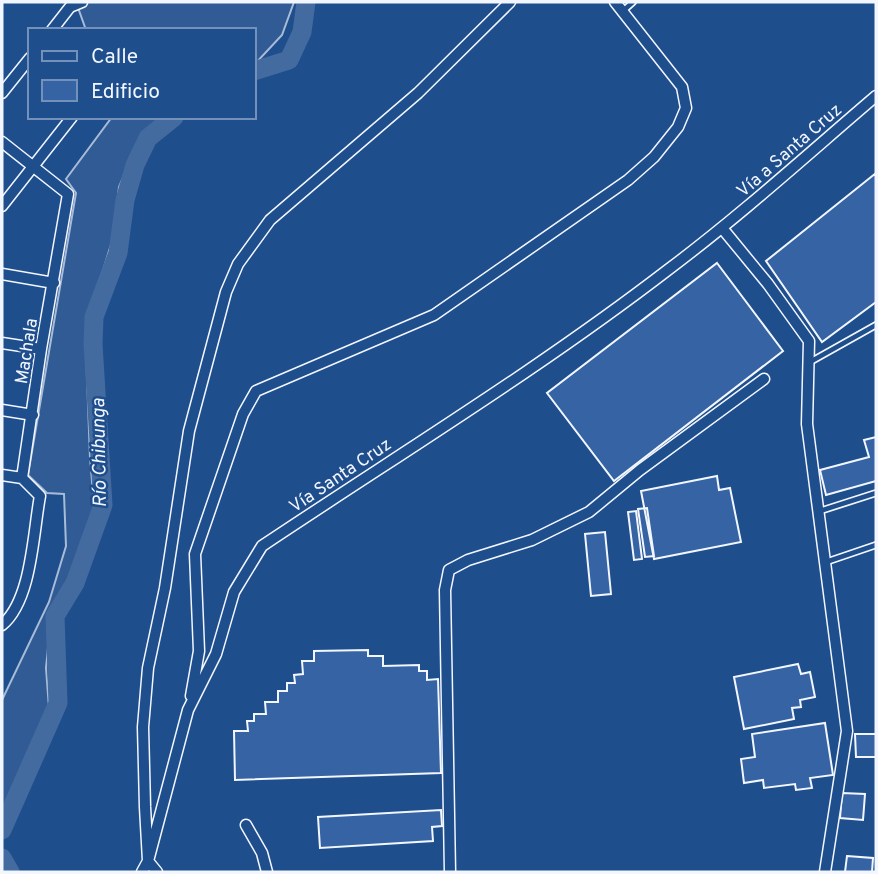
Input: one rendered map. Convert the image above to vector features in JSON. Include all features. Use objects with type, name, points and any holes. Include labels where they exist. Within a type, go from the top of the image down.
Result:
[{"type":"street","points":[[54,28],[71,7],[82,2]]},
{"type":"street","points":[[158,872],[148,861],[143,727],[148,668],[165,588],[189,431],[226,292],[237,264],[270,220],[418,93],[510,2]]},
{"type":"street","points":[[188,710],[199,651],[195,554],[248,403],[256,391],[434,315],[628,180],[654,157],[678,127],[686,108],[682,87],[615,2]]},
{"type":"street","points":[[2,93],[28,60]]},
{"type":"street","name":"Vía a Santa Cruz","points":[[722,228],[876,96]]},
{"type":"street","points":[[2,206],[70,119]]},
{"type":"street","name":"Machala","points":[[2,142],[68,194],[22,478]]},
{"type":"street","points":[[722,228],[807,335],[807,424],[847,731],[825,872]]},
{"type":"street","name":"Vía Santa Cruz","points":[[142,872],[148,861],[188,710],[216,654],[234,592],[262,546],[540,362],[668,271],[722,228]]},
{"type":"street","points":[[2,274],[54,283]]},
{"type":"street","points":[[2,343],[41,349]]},
{"type":"street","points":[[450,872],[445,590],[449,570],[468,560],[532,540],[589,512],[640,470],[764,379]]},
{"type":"street","points":[[2,410],[33,415]]},
{"type":"street","points":[[2,475],[22,478],[40,496],[24,588],[13,612],[2,625]]},
{"type":"street","points":[[246,825],[262,853],[267,872]]},
{"type":"lane","points":[[623,12],[634,2]]},
{"type":"lane","points":[[808,363],[876,325]]},
{"type":"lane","points":[[819,512],[876,493]]},
{"type":"lane","points":[[826,562],[876,545]]},
{"type":"shaded area","points":[[76,2],[294,2],[282,35],[256,63],[256,28],[85,28]]},
{"type":"shaded area","points":[[111,119],[158,119],[138,142],[119,187],[113,238],[93,303],[86,350],[95,516],[49,638],[46,668],[49,708],[2,811],[2,700],[49,602],[66,546],[64,494],[47,493],[28,475],[76,193],[66,179]]},
{"type":"building","points":[[876,173],[876,302],[822,342],[766,261]]},
{"type":"building","points":[[717,263],[783,351],[614,481],[547,393]]},
{"type":"building","points":[[876,437],[876,481],[826,495],[820,470],[869,457],[864,440]]},
{"type":"building","points":[[717,476],[719,490],[730,488],[741,542],[654,559],[641,491]]},
{"type":"building","points":[[647,508],[654,556],[645,557],[638,509]]},
{"type":"building","points":[[636,511],[642,559],[634,560],[628,512]]},
{"type":"building","points":[[605,532],[611,594],[591,596],[585,534]]},
{"type":"building","points":[[368,650],[368,656],[383,656],[383,666],[419,665],[419,671],[427,671],[427,680],[438,679],[441,773],[235,780],[234,731],[248,731],[247,721],[254,721],[254,714],[266,714],[265,702],[278,702],[278,691],[287,691],[287,683],[295,683],[294,675],[303,674],[302,661],[314,661],[314,651]]},
{"type":"building","points":[[798,664],[801,674],[810,672],[815,697],[800,700],[801,707],[792,708],[794,719],[744,729],[734,677]]},
{"type":"building","points":[[825,723],[833,775],[810,778],[812,788],[796,790],[795,784],[764,788],[763,780],[744,783],[741,759],[755,757],[752,734]]},
{"type":"building","points":[[855,734],[876,734],[876,757],[856,757]]},
{"type":"building","points":[[842,793],[865,794],[863,820],[840,818]]},
{"type":"building","points":[[441,810],[442,826],[432,827],[433,841],[320,848],[318,817]]},
{"type":"building","points":[[847,856],[873,858],[872,872],[845,872]]},
{"type":"waterway","name":"Río Chibunga","points":[[256,70],[289,60],[302,32],[306,2]]},
{"type":"waterway","name":"Río Chibunga","points":[[2,830],[58,703],[55,616],[75,583],[103,505],[93,344],[94,317],[118,253],[125,200],[135,165],[148,138],[172,119]]},
{"type":"waterway","points":[[2,858],[10,872]]}]
